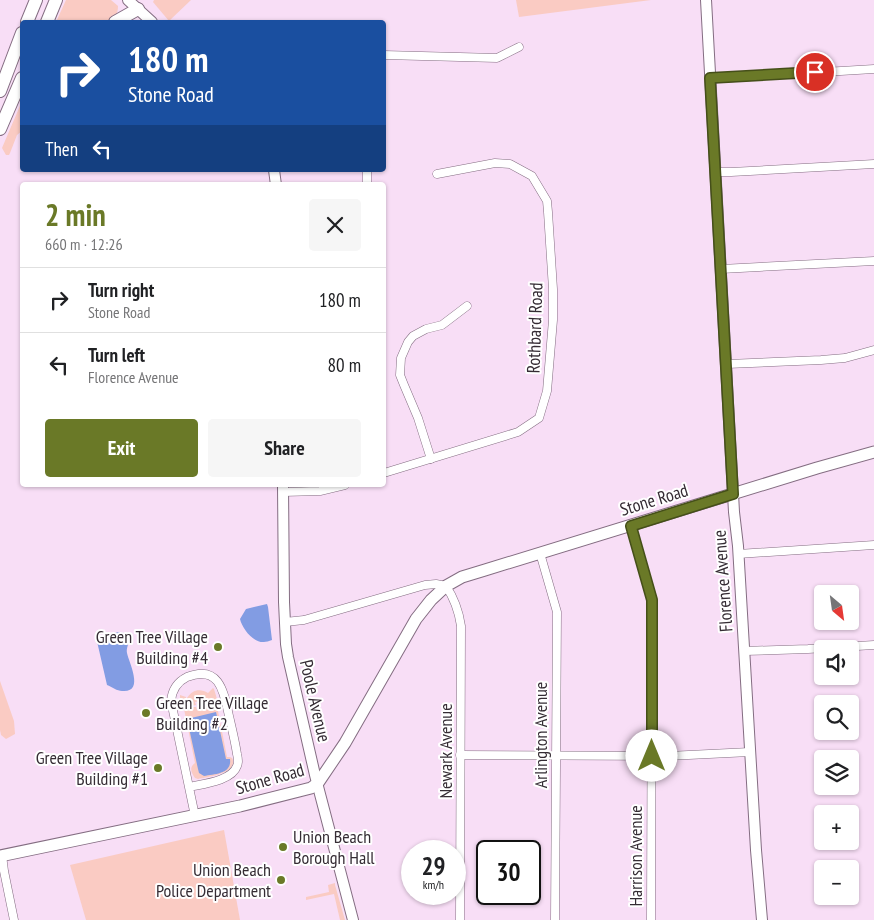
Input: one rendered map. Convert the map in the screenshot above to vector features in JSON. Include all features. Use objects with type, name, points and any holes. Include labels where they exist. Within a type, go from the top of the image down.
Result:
[{"type":"highway","points":[[28,20],[36,0]]},
{"type":"highway","points":[[47,20],[56,0]]},
{"type":"highway","points":[[117,20],[133,4]]},
{"type":"highway","points":[[0,91],[20,38]]},
{"type":"highway","points":[[0,129],[18,93]]},
{"type":"main road","name":"Stone Road","points":[[1,855],[195,816],[307,790],[318,784],[345,743],[416,619],[446,586],[462,577],[874,452]]},
{"type":"street","name":"Florence Avenue","points":[[706,0],[733,494],[762,920]]},
{"type":"street","points":[[133,4],[150,20]]},
{"type":"street","points":[[386,55],[497,58],[519,47]]},
{"type":"street","points":[[710,78],[874,69]]},
{"type":"street","name":"Rothbard Road","points":[[386,472],[518,432],[538,418],[547,391],[553,289],[547,201],[532,176],[510,164],[500,162],[437,174]]},
{"type":"street","points":[[716,172],[874,164]]},
{"type":"street","points":[[721,269],[874,261]]},
{"type":"street","points":[[431,459],[418,418],[400,375],[400,358],[413,336],[442,324],[467,306]]},
{"type":"street","points":[[727,364],[845,358],[874,350]]},
{"type":"street","points":[[283,489],[320,492],[338,487]]},
{"type":"street","name":"Poole Avenue","points":[[283,489],[284,602],[288,657],[353,920]]},
{"type":"street","name":"Harrison Avenue","points":[[631,526],[652,600],[651,920]]},
{"type":"street","points":[[738,554],[874,545]]},
{"type":"street","name":"Arlington Avenue","points":[[540,553],[557,612],[555,920]]},
{"type":"street","name":"Stone Road","points":[[285,622],[304,620],[425,585],[436,584],[446,586]]},
{"type":"street","name":"Newark Avenue","points":[[446,586],[454,599],[462,626],[460,920]]},
{"type":"street","points":[[744,651],[874,645]]},
{"type":"street","points":[[189,787],[224,779],[234,772],[238,765],[223,690],[217,681],[208,675],[201,674],[182,680],[174,688],[171,701],[195,816]]},
{"type":"street","points":[[460,755],[652,756],[750,752]]},
{"type":"street","points":[[1,855],[14,920]]},
{"type":"shaded area","points":[[66,0],[111,0],[118,6],[115,17],[112,20],[57,20]]},
{"type":"shaded area","points":[[154,0],[191,0],[170,20],[153,2]]},
{"type":"shaded area","points":[[516,0],[651,0],[519,17]]},
{"type":"shaded area","points":[[20,106],[20,133],[17,135],[9,155],[6,155],[2,148]]},
{"type":"shaded area","points":[[0,681],[14,721],[15,734],[6,739],[1,735],[0,730]]},
{"type":"shaded area","points":[[213,688],[217,699],[227,757],[230,757],[233,761],[230,769],[225,772],[198,779],[195,778],[191,768],[195,763],[184,709],[180,706],[180,695],[186,697],[186,703],[190,707],[196,707],[197,710],[204,708],[203,700],[195,702],[196,705],[191,706],[188,704],[187,698],[189,695],[199,690],[208,693]]},
{"type":"shaded area","points":[[224,830],[240,920],[86,920],[70,865]]},
{"type":"shaded area","points":[[335,883],[345,920],[340,920],[334,894],[306,900],[306,897],[329,892],[328,885]]},
{"type":"water","points":[[267,604],[272,640],[260,642],[252,638],[243,627],[240,619],[246,609]]},
{"type":"water","points":[[119,632],[128,634],[130,638],[127,651],[134,676],[133,687],[129,690],[120,691],[107,685],[96,637]]},
{"type":"water","points":[[216,712],[226,759],[230,759],[230,764],[226,770],[218,774],[204,776],[199,773],[187,719]]},
{"type":"place","name":"Green Tree Village Building #4","points":[[218,647]]},
{"type":"place","name":"Green Tree Village Building #2","points":[[146,713]]},
{"type":"place","name":"Green Tree Village Building #1","points":[[158,768]]},
{"type":"place","name":"Union Beach Borough Hall","points":[[283,847]]},
{"type":"place","name":"Union Beach Police Department","points":[[281,880]]},
{"type":"route","points":[[652,756],[652,600],[631,526],[733,494],[710,78],[815,72]]}]
